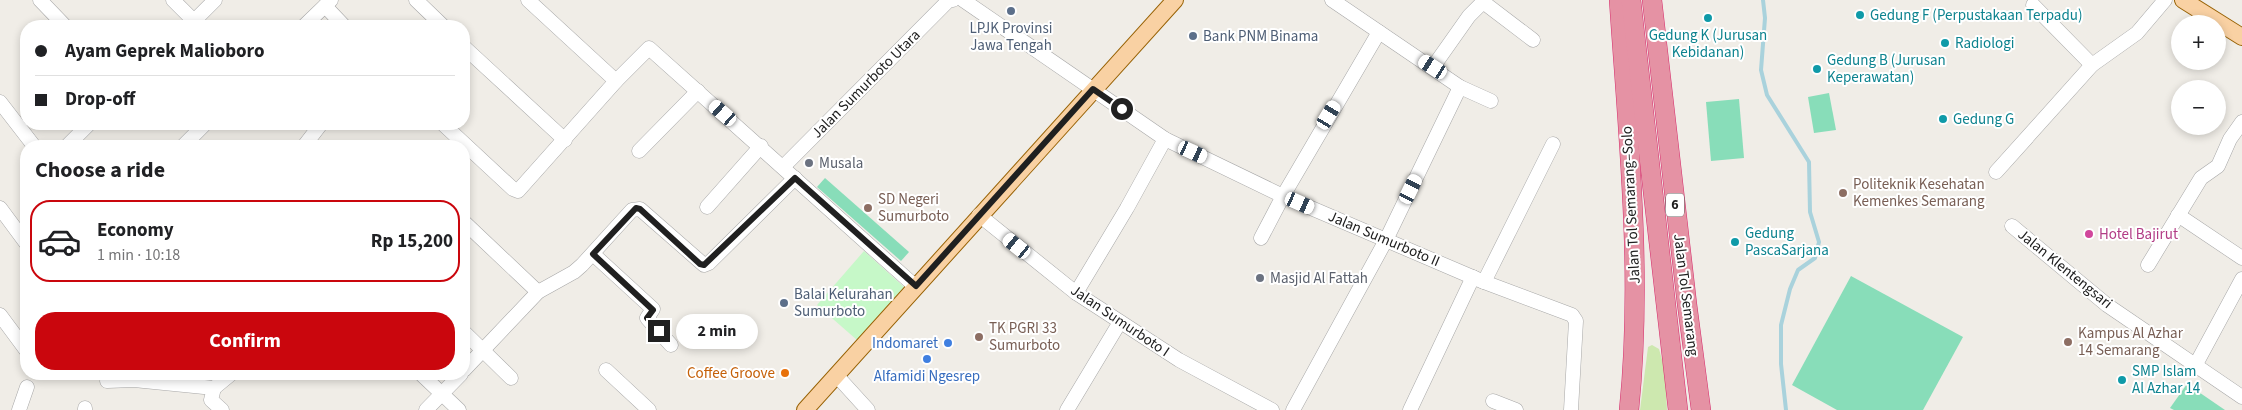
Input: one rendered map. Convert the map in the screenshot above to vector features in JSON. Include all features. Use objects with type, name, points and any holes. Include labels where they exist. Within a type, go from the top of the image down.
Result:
[{"type":"highway","name":"Jalan Tol Semarang–Solo","points":[[1619,0],[1635,267],[1635,329],[1629,410]]},
{"type":"highway","name":"Jalan Tol Semarang","points":[[1632,0],[1678,410]]},
{"type":"highway","name":"Jalan Tol Semarang","points":[[1652,0],[1701,410]]},
{"type":"main road","points":[[805,410],[1175,0]]},
{"type":"main road","points":[[2183,0],[2242,37]]},
{"type":"street","points":[[40,0],[58,20]]},
{"type":"street","points":[[173,0],[190,20]]},
{"type":"street","points":[[198,20],[215,0]]},
{"type":"street","points":[[416,0],[437,20]]},
{"type":"street","points":[[528,0],[616,81]]},
{"type":"street","name":"Jalan Sumurboto Utara","points":[[783,167],[949,0]]},
{"type":"street","points":[[963,0],[1093,89]]},
{"type":"street","points":[[1332,0],[1460,87],[1491,101]]},
{"type":"street","points":[[1996,172],[2092,65],[2108,51],[2129,39],[2165,0]]},
{"type":"street","points":[[1433,67],[1469,16],[1484,1],[1533,40]]},
{"type":"street","points":[[310,20],[328,3],[340,20]]},
{"type":"street","points":[[2033,5],[2092,65]]},
{"type":"street","points":[[1261,238],[1283,196],[1380,32]]},
{"type":"street","points":[[470,149],[513,189],[518,190],[616,81],[649,48],[916,286]]},
{"type":"street","points":[[470,53],[564,140]]},
{"type":"street","points":[[1293,410],[1386,240],[1460,87]]},
{"type":"street","name":"Jalan Sumurboto II","points":[[1093,89],[1165,139],[1283,196],[1478,280],[1575,318],[1571,410]]},
{"type":"street","points":[[639,151],[698,91]]},
{"type":"street","points":[[0,102],[20,128]]},
{"type":"street","points":[[2148,265],[2201,178],[2218,166],[2230,139],[2242,122]]},
{"type":"street","points":[[22,130],[29,140]]},
{"type":"street","points":[[73,140],[83,130]]},
{"type":"street","points":[[189,140],[199,130]]},
{"type":"street","points":[[309,140],[316,130]]},
{"type":"street","points":[[449,130],[460,140]]},
{"type":"street","points":[[1076,293],[1128,208],[1165,139]]},
{"type":"street","points":[[1410,410],[1478,280],[1553,144]]},
{"type":"street","points":[[707,207],[761,146]]},
{"type":"street","points":[[470,363],[538,292],[574,272],[636,208],[640,209],[700,264],[704,265],[795,178]]},
{"type":"street","points":[[0,208],[20,235]]},
{"type":"street","name":"Jalan Sumurboto I","points":[[980,215],[1076,293],[1199,372],[1272,410]]},
{"type":"street","points":[[2178,215],[2242,259],[2238,271],[2242,278],[2195,366]]},
{"type":"street","name":"Jalan Klentengsari","points":[[2012,226],[2101,300],[2242,397]]},
{"type":"street","points":[[470,228],[538,292]]},
{"type":"street","points":[[593,254],[653,310],[647,318],[671,345]]},
{"type":"street","points":[[0,315],[20,342]]},
{"type":"street","points":[[1067,410],[1120,322]]},
{"type":"street","points":[[470,338],[511,378]]},
{"type":"street","points":[[606,370],[649,410]]},
{"type":"street","points":[[837,376],[868,410]]},
{"type":"street","points":[[107,381],[114,380]]},
{"type":"street","points":[[146,380],[209,399],[222,410]]},
{"type":"street","points":[[209,399],[226,380]]},
{"type":"street","points":[[427,380],[459,410]]},
{"type":"street","points":[[426,410],[455,380]]},
{"type":"street","points":[[19,410],[27,387]]},
{"type":"street","points":[[1493,401],[1516,410]]},
{"type":"green space","points":[[1829,93],[1836,130],[1814,133],[1808,97]]},
{"type":"green space","points":[[1739,99],[1744,158],[1711,161],[1706,102]]},
{"type":"green space","points":[[825,178],[909,252],[901,261],[817,187]]},
{"type":"green space","points":[[864,251],[904,287],[857,340],[817,305]]},
{"type":"green space","points":[[1851,276],[1963,337],[1923,410],[1837,410],[1792,385]]},
{"type":"green space","points":[[1652,345],[1659,349],[1665,370],[1667,410],[1640,410],[1648,347]]},
{"type":"green space","points":[[2187,384],[2225,410],[2174,410],[2170,408]]},
{"type":"waterway","points":[[1763,0],[1765,18],[1761,70],[1767,95],[1809,162],[1810,212],[1819,242],[1815,258],[1798,270],[1790,289],[1781,325],[1781,364],[1786,410]]},
{"type":"place","name":"LPJK Provinsi Jawa Tengah","points":[[1011,11]]},
{"type":"place","name":"Gedung F (Perpustakaan Terpadu)","points":[[1860,15]]},
{"type":"place","name":"Gedung K (Jurusan Kebidanan)","points":[[1708,18]]},
{"type":"place","name":"Bank PNM Binama","points":[[1193,36]]},
{"type":"place","name":"Radiologi","points":[[1945,43]]},
{"type":"place","name":"Gedung B (Jurusan Keperawatan)","points":[[1817,69]]},
{"type":"place","name":"Gedung G","points":[[1943,119]]},
{"type":"place","name":"Musala","points":[[809,163]]},
{"type":"place","name":"Politeknik Kesehatan Kemenkes Semarang","points":[[1843,193]]},
{"type":"place","name":"SD Negeri Sumurboto","points":[[868,208]]},
{"type":"place","name":"Hotel Bajirut","points":[[2089,234]]},
{"type":"place","name":"Gedung PascaSarjana","points":[[1735,242]]},
{"type":"place","name":"Masjid Al Fattah","points":[[1260,278]]},
{"type":"place","name":"Balai Kelurahan Sumurboto","points":[[784,303]]},
{"type":"place","name":"TK PGRI 33 Sumurboto","points":[[979,337]]},
{"type":"place","name":"Kampus Al Azhar 14 Semarang","points":[[2068,342]]},
{"type":"place","name":"Indomaret","points":[[948,343]]},
{"type":"place","name":"Alfamidi Ngesrep","points":[[927,359]]},
{"type":"place","name":"Coffee Groove","points":[[785,373]]},
{"type":"place","name":"SMP Islam Al Azhar 14","points":[[2122,380]]},
{"type":"route","points":[[659,331],[647,318],[653,310],[593,254],[632,210],[636,208],[640,209],[700,264],[704,265],[709,263],[795,178],[916,286],[1093,89],[1122,109]]}]
